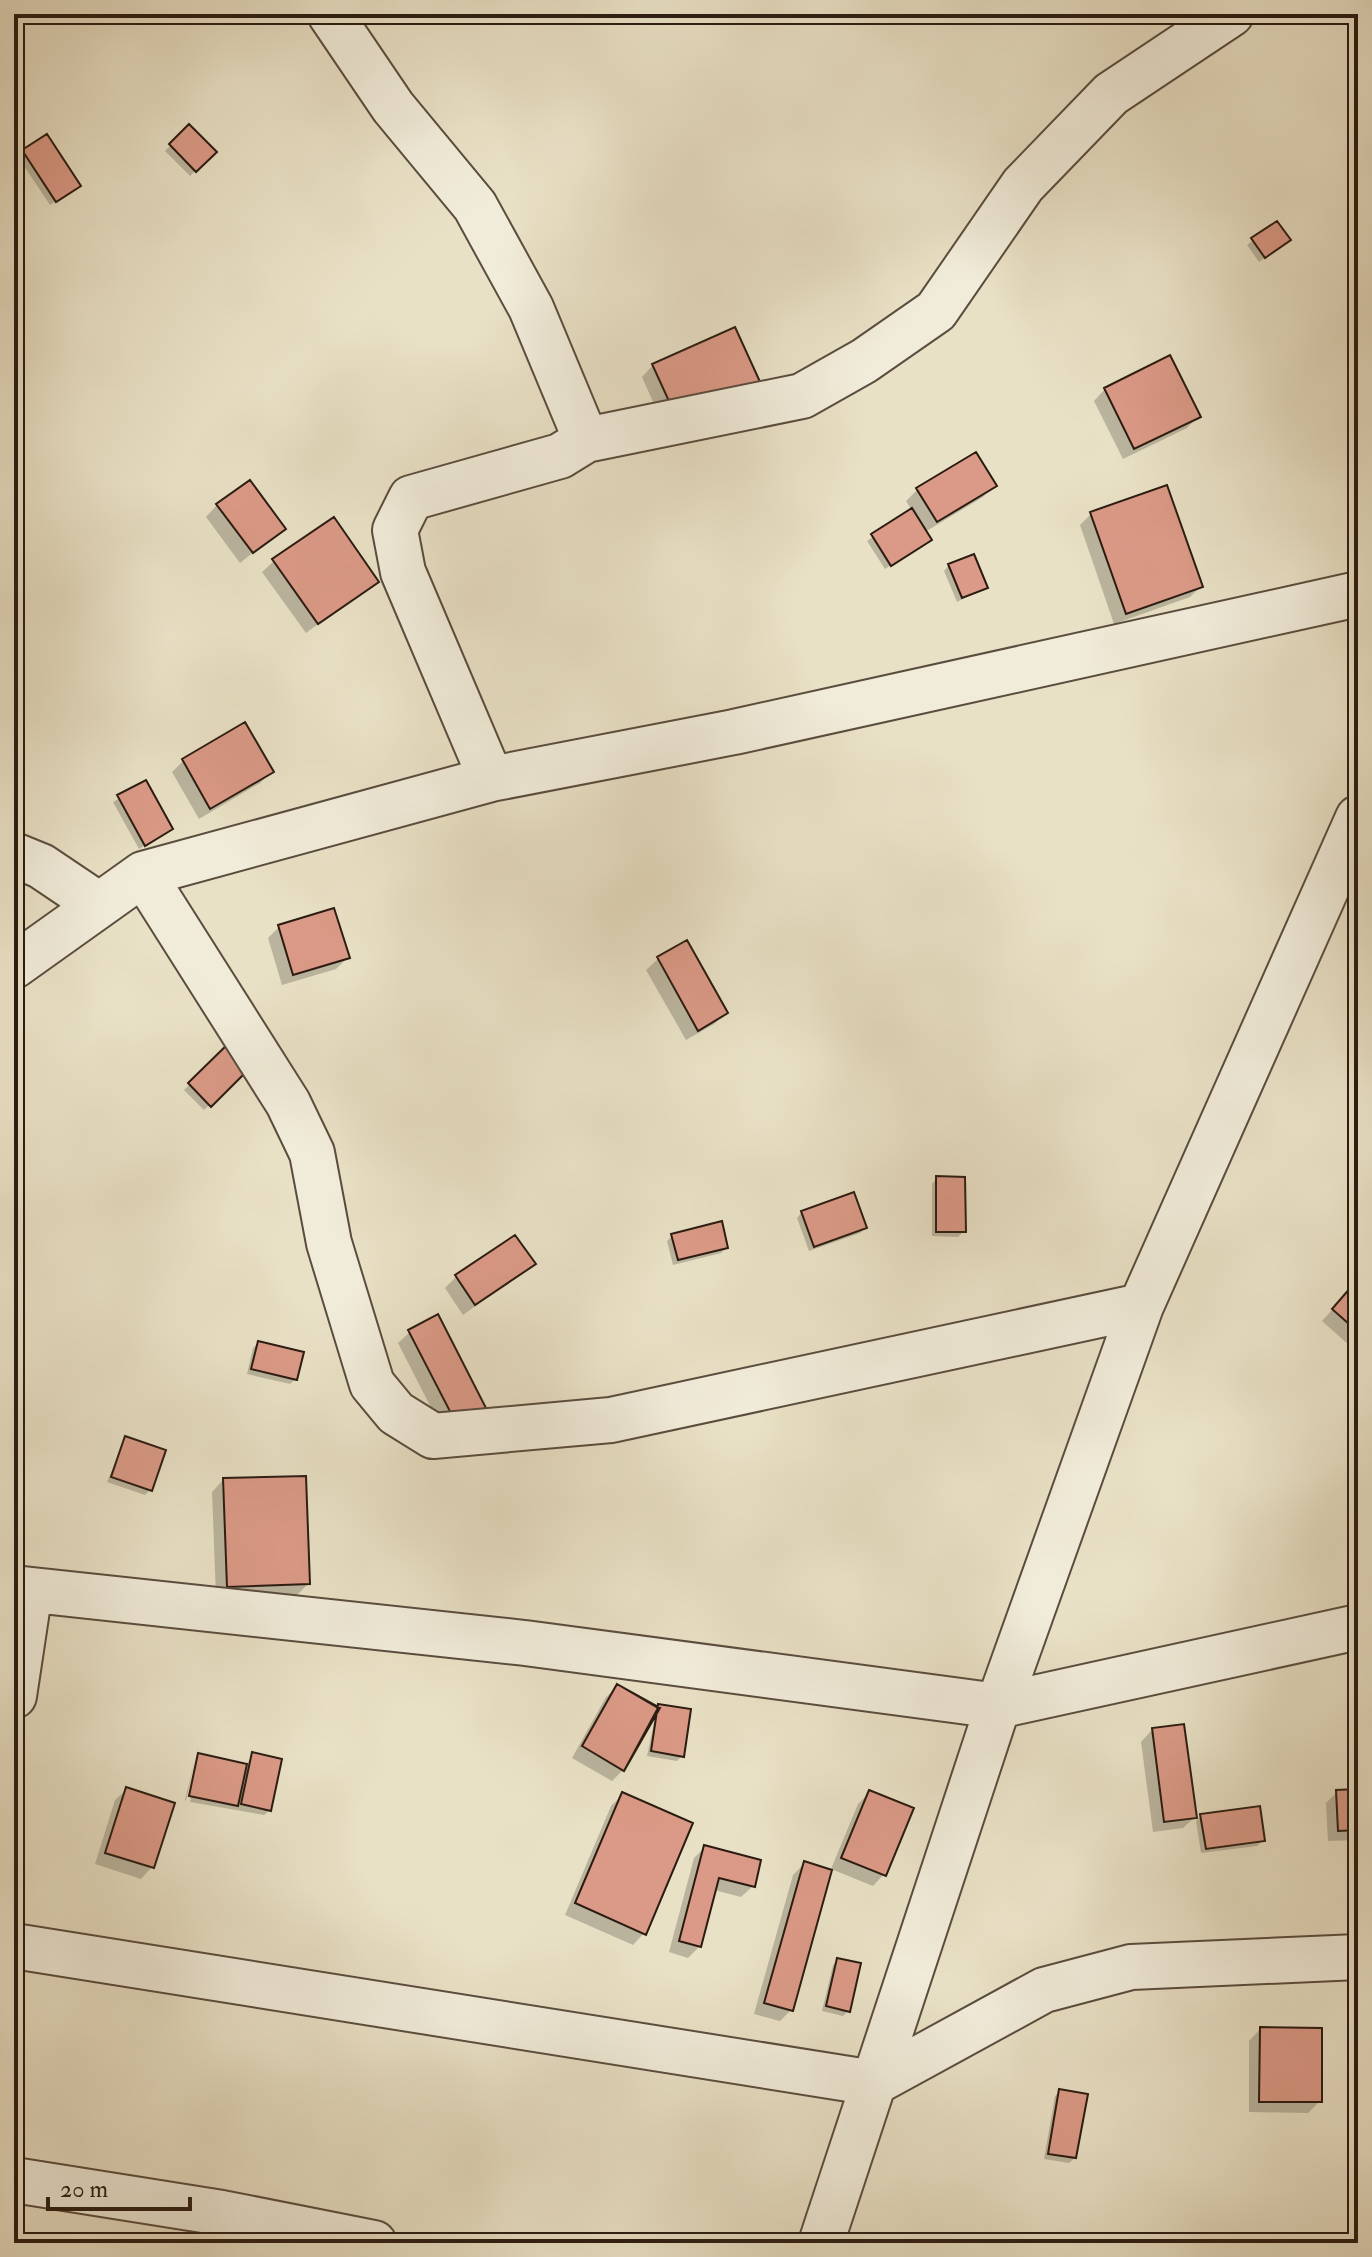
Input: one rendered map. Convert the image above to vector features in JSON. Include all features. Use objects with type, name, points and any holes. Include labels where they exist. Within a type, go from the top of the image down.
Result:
[{"type":"street","points":[[330,14],[393,107],[475,206],[531,308],[586,440]]},
{"type":"street","points":[[491,779],[403,572],[395,530],[411,498],[560,456],[586,440],[802,396],[864,361],[936,311],[1023,185],[1111,94],[1231,14]]},
{"type":"street","points":[[14,966],[143,874],[491,779],[734,732],[1358,594]]},
{"type":"street","points":[[821,2243],[998,1706],[1141,1306],[1358,818]]},
{"type":"street","points":[[14,855],[41,866],[99,905]]},
{"type":"street","points":[[143,874],[288,1103],[312,1153],[329,1243],[372,1384],[396,1413],[433,1436],[611,1420],[1141,1306]]},
{"type":"street","points":[[14,1696],[22,1589],[525,1643],[998,1706],[1358,1627]]},
{"type":"street","points":[[14,1946],[874,2083],[1044,1990],[1131,1967],[1358,1957]]},
{"type":"street","points":[[14,2180],[222,2213],[374,2243]]},
{"type":"building","points":[[189,124],[217,152],[196,172],[169,144]]},
{"type":"building","points":[[189,124],[217,152],[196,172],[169,144]]},
{"type":"building","points":[[189,124],[217,152],[196,172],[169,144]]},
{"type":"building","points":[[47,134],[81,186],[56,202],[22,150]]},
{"type":"building","points":[[47,134],[81,186],[56,202],[22,150]]},
{"type":"building","points":[[47,134],[81,186],[56,202],[22,150]]},
{"type":"building","points":[[1277,221],[1291,240],[1265,258],[1251,238]]},
{"type":"building","points":[[1277,221],[1291,240],[1265,258],[1251,238]]},
{"type":"building","points":[[1277,221],[1291,240],[1265,258],[1251,238]]},
{"type":"building","points":[[735,327],[761,384],[678,421],[652,364]]},
{"type":"building","points":[[735,327],[761,384],[678,421],[652,364]]},
{"type":"building","points":[[735,327],[761,384],[678,421],[652,364]]},
{"type":"building","points":[[1170,355],[1201,417],[1134,449],[1104,388]]},
{"type":"building","points":[[1170,355],[1201,417],[1134,449],[1104,388]]},
{"type":"building","points":[[1170,355],[1201,417],[1134,449],[1104,388]]},
{"type":"building","points":[[976,452],[997,486],[937,522],[916,488]]},
{"type":"building","points":[[976,452],[997,486],[937,522],[916,488]]},
{"type":"building","points":[[976,452],[997,486],[937,522],[916,488]]},
{"type":"building","points":[[250,480],[286,529],[253,553],[216,504]]},
{"type":"building","points":[[250,480],[286,529],[253,553],[216,504]]},
{"type":"building","points":[[250,480],[286,529],[253,553],[216,504]]},
{"type":"building","points":[[1167,485],[1203,587],[1126,614],[1090,512]]},
{"type":"building","points":[[1167,485],[1203,587],[1126,614],[1090,512]]},
{"type":"building","points":[[1167,485],[1203,587],[1126,614],[1090,512]]},
{"type":"building","points":[[912,508],[932,540],[891,566],[871,534]]},
{"type":"building","points":[[912,508],[932,540],[891,566],[871,534]]},
{"type":"building","points":[[912,508],[932,540],[891,566],[871,534]]},
{"type":"building","points":[[334,517],[379,582],[318,624],[272,559]]},
{"type":"building","points":[[334,517],[379,582],[318,624],[272,559]]},
{"type":"building","points":[[334,517],[379,582],[318,624],[272,559]]},
{"type":"building","points":[[974,554],[988,588],[962,598],[948,564]]},
{"type":"building","points":[[974,554],[988,588],[962,598],[948,564]]},
{"type":"building","points":[[974,554],[988,588],[962,598],[948,564]]},
{"type":"building","points":[[245,722],[274,772],[210,809],[182,759]]},
{"type":"building","points":[[245,722],[274,772],[210,809],[182,759]]},
{"type":"building","points":[[245,722],[274,772],[210,809],[182,759]]},
{"type":"building","points":[[146,780],[173,829],[145,846],[117,795]]},
{"type":"building","points":[[146,780],[173,829],[145,846],[117,795]]},
{"type":"building","points":[[146,780],[173,829],[145,846],[117,795]]},
{"type":"building","points":[[334,908],[350,958],[293,975],[278,925]]},
{"type":"building","points":[[334,908],[350,958],[293,975],[278,925]]},
{"type":"building","points":[[334,908],[350,958],[293,975],[278,925]]},
{"type":"building","points":[[687,940],[728,1013],[698,1031],[657,957]]},
{"type":"building","points":[[687,940],[728,1013],[698,1031],[657,957]]},
{"type":"building","points":[[687,940],[728,1013],[698,1031],[657,957]]},
{"type":"building","points":[[235,1037],[257,1061],[211,1107],[188,1083]]},
{"type":"building","points":[[235,1037],[257,1061],[211,1107],[188,1083]]},
{"type":"building","points":[[235,1037],[257,1061],[211,1107],[188,1083]]},
{"type":"building","points":[[936,1176],[965,1177],[966,1232],[936,1232]]},
{"type":"building","points":[[936,1176],[965,1177],[966,1232],[936,1232]]},
{"type":"building","points":[[936,1176],[965,1177],[966,1232],[936,1232]]},
{"type":"building","points":[[854,1192],[867,1228],[814,1247],[801,1211]]},
{"type":"building","points":[[854,1192],[867,1228],[814,1247],[801,1211]]},
{"type":"building","points":[[854,1192],[867,1228],[814,1247],[801,1211]]},
{"type":"building","points":[[722,1221],[728,1248],[678,1260],[671,1234]]},
{"type":"building","points":[[722,1221],[728,1248],[678,1260],[671,1234]]},
{"type":"building","points":[[722,1221],[728,1248],[678,1260],[671,1234]]},
{"type":"building","points":[[515,1235],[536,1264],[475,1305],[455,1275]]},
{"type":"building","points":[[515,1235],[536,1264],[475,1305],[455,1275]]},
{"type":"building","points":[[515,1235],[536,1264],[475,1305],[455,1275]]},
{"type":"building","points":[[1358,1279],[1358,1332],[1332,1309]]},
{"type":"building","points":[[1358,1279],[1358,1332],[1332,1309]]},
{"type":"building","points":[[1358,1279],[1358,1332],[1332,1309]]},
{"type":"building","points":[[438,1314],[486,1408],[456,1423],[408,1330]]},
{"type":"building","points":[[438,1314],[486,1408],[456,1423],[408,1330]]},
{"type":"building","points":[[438,1314],[486,1408],[456,1423],[408,1330]]},
{"type":"building","points":[[258,1341],[304,1352],[297,1380],[251,1369]]},
{"type":"building","points":[[258,1341],[304,1352],[297,1380],[251,1369]]},
{"type":"building","points":[[258,1341],[304,1352],[297,1380],[251,1369]]},
{"type":"building","points":[[14,1429],[23,1431],[14,1475]]},
{"type":"building","points":[[14,1429],[23,1431],[14,1475]]},
{"type":"building","points":[[14,1429],[23,1431],[14,1475]]},
{"type":"building","points":[[125,1436],[166,1450],[152,1491],[111,1477]]},
{"type":"building","points":[[125,1436],[166,1450],[152,1491],[111,1477]]},
{"type":"building","points":[[125,1436],[166,1450],[152,1491],[111,1477]]},
{"type":"building","points":[[306,1476],[310,1584],[227,1587],[223,1478]]},
{"type":"building","points":[[306,1476],[310,1584],[227,1587],[223,1478]]},
{"type":"building","points":[[306,1476],[310,1584],[227,1587],[223,1478]]},
{"type":"building","points":[[617,1684],[658,1708],[624,1771],[582,1746]]},
{"type":"building","points":[[617,1684],[660,1708],[624,1771],[582,1746]]},
{"type":"building","points":[[617,1684],[660,1708],[624,1771],[582,1746]]},
{"type":"building","points":[[658,1704],[691,1709],[684,1757],[651,1751]]},
{"type":"building","points":[[658,1704],[691,1709],[684,1757],[651,1751]]},
{"type":"building","points":[[658,1704],[691,1709],[684,1757],[651,1751]]},
{"type":"building","points":[[1184,1724],[1197,1818],[1164,1822],[1152,1728]]},
{"type":"building","points":[[1184,1724],[1197,1818],[1164,1822],[1152,1728]]},
{"type":"building","points":[[1184,1724],[1197,1818],[1164,1822],[1152,1728]]},
{"type":"building","points":[[252,1752],[282,1759],[271,1811],[241,1804]]},
{"type":"building","points":[[252,1752],[282,1759],[271,1811],[241,1804]]},
{"type":"building","points":[[252,1752],[282,1759],[271,1811],[241,1804]]},
{"type":"building","points":[[198,1753],[247,1764],[238,1806],[189,1796]]},
{"type":"building","points":[[198,1753],[247,1764],[238,1806],[189,1796]]},
{"type":"building","points":[[198,1753],[247,1764],[238,1806],[189,1796]]},
{"type":"building","points":[[126,1787],[175,1803],[154,1868],[105,1853]]},
{"type":"building","points":[[126,1787],[175,1803],[154,1868],[105,1853]]},
{"type":"building","points":[[126,1787],[175,1803],[154,1868],[105,1853]]},
{"type":"building","points":[[1358,1789],[1358,1830],[1338,1831],[1336,1790]]},
{"type":"building","points":[[1358,1789],[1358,1830],[1338,1831],[1336,1790]]},
{"type":"building","points":[[1358,1789],[1358,1830],[1338,1831],[1336,1790]]},
{"type":"building","points":[[869,1790],[914,1808],[886,1876],[841,1858]]},
{"type":"building","points":[[869,1790],[914,1808],[886,1876],[841,1858]]},
{"type":"building","points":[[869,1790],[914,1808],[886,1876],[841,1858]]},
{"type":"building","points":[[622,1792],[693,1823],[646,1935],[575,1903]]},
{"type":"building","points":[[622,1792],[693,1823],[646,1935],[575,1903]]},
{"type":"building","points":[[622,1792],[693,1823],[646,1935],[575,1903]]},
{"type":"building","points":[[1260,1806],[1265,1841],[1206,1849],[1200,1814]]},
{"type":"building","points":[[1260,1806],[1265,1841],[1206,1849],[1200,1814]]},
{"type":"building","points":[[1260,1806],[1265,1841],[1206,1849],[1200,1814]]},
{"type":"building","points":[[704,1845],[761,1860],[755,1887],[719,1878],[701,1947],[679,1941]]},
{"type":"building","points":[[704,1845],[761,1860],[755,1887],[719,1878],[701,1947],[679,1941]]},
{"type":"building","points":[[704,1845],[761,1860],[755,1887],[719,1878],[701,1947],[679,1941]]},
{"type":"building","points":[[804,1861],[832,1870],[793,2011],[764,2003]]},
{"type":"building","points":[[804,1861],[832,1870],[793,2011],[764,2003]]},
{"type":"building","points":[[804,1861],[832,1870],[793,2011],[764,2003]]},
{"type":"building","points":[[837,1958],[861,1963],[850,2012],[826,2006]]},
{"type":"building","points":[[837,1958],[861,1963],[850,2012],[826,2006]]},
{"type":"building","points":[[837,1958],[861,1963],[850,2012],[826,2006]]},
{"type":"building","points":[[1260,2027],[1322,2028],[1322,2102],[1259,2102]]},
{"type":"building","points":[[1260,2027],[1322,2028],[1322,2102],[1259,2102]]},
{"type":"building","points":[[1260,2027],[1322,2028],[1322,2102],[1259,2102]]},
{"type":"building","points":[[1059,2089],[1088,2094],[1076,2158],[1048,2154]]},
{"type":"building","points":[[1059,2089],[1088,2094],[1076,2158],[1048,2154]]},
{"type":"building","points":[[1059,2089],[1088,2094],[1076,2158],[1048,2154]]}]
